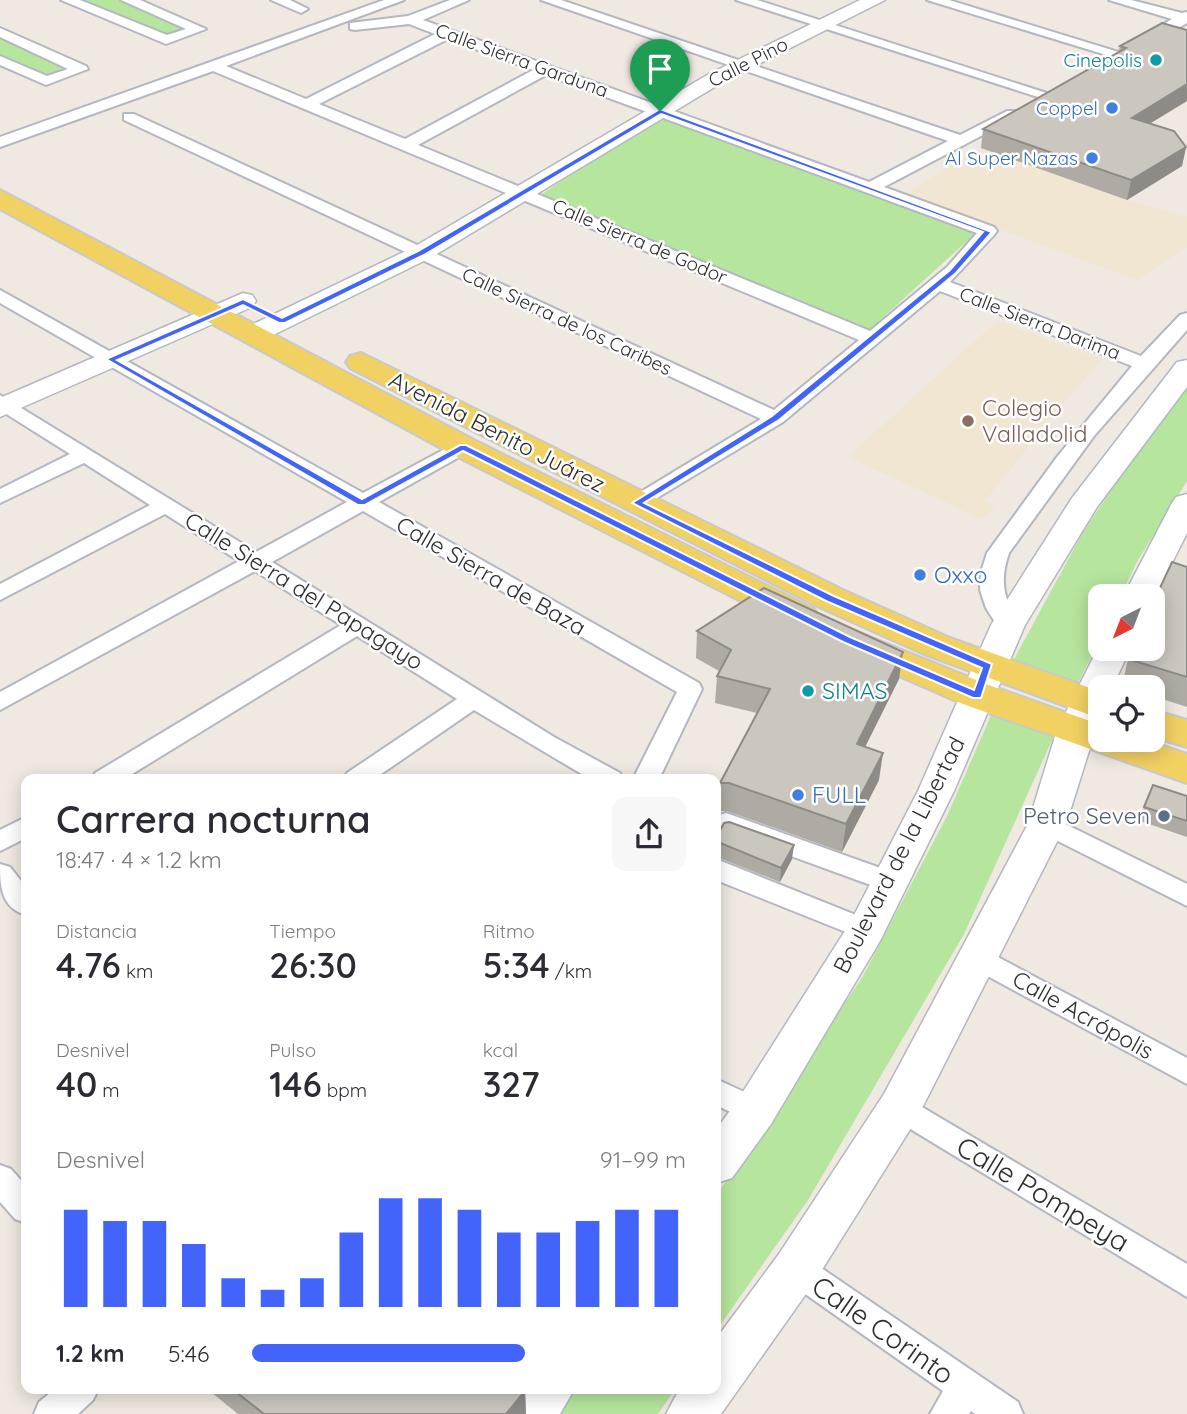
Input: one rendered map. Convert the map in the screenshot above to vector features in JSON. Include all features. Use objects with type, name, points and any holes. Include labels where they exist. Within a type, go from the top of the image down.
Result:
[{"type":"main road","name":"Calle Pino","points":[[269,327],[421,253],[739,65],[875,0]]},
{"type":"main road","points":[[0,175],[230,307]]},
{"type":"main road","points":[[0,198],[230,307]]},
{"type":"main road","points":[[2,404],[230,307]]},
{"type":"main road","name":"Avenida Benito Juárez","points":[[230,307],[830,598],[983,681]]},
{"type":"main road","name":"Avenida Benito Juárez","points":[[269,327],[463,447],[846,640],[983,681],[1088,722]]},
{"type":"main road","name":"Boulevard de la Libertad","points":[[721,1157],[755,1111],[866,930],[936,791],[1007,625],[1083,504],[1187,368]]},
{"type":"main road","points":[[1146,584],[1187,503]]},
{"type":"main road","points":[[1165,727],[1187,734]]},
{"type":"main road","points":[[721,1372],[796,1269],[900,1107],[979,958],[1088,737]]},
{"type":"main road","name":"Avenida Benito Juárez","points":[[1152,752],[1187,769]]},
{"type":"main road","points":[[528,1414],[545,1394]]},
{"type":"main road","points":[[691,1414],[706,1394]]},
{"type":"street","points":[[68,0],[166,40],[199,29],[128,0]]},
{"type":"street","points":[[278,0],[301,9]]},
{"type":"street","points":[[0,142],[397,0]]},
{"type":"street","points":[[232,73],[354,26],[410,20],[463,0]]},
{"type":"street","points":[[548,0],[962,141]]},
{"type":"street","points":[[743,0],[1052,92],[870,188]]},
{"type":"street","points":[[934,0],[1121,55]]},
{"type":"street","points":[[1116,0],[1186,18]]},
{"type":"street","points":[[1099,67],[1186,18]]},
{"type":"street","name":"Calle Sierra Garduna","points":[[410,20],[988,232],[939,284]]},
{"type":"street","points":[[0,32],[81,69],[46,81],[0,60]]},
{"type":"street","points":[[309,103],[448,33]]},
{"type":"street","name":"Calle Sierra de Godor","points":[[214,66],[524,192],[871,338]]},
{"type":"street","points":[[408,144],[546,69]]},
{"type":"street","name":"Calle Sierra de los Caribes","points":[[129,117],[776,418]]},
{"type":"street","points":[[637,503],[776,418],[939,284]]},
{"type":"street","name":"Calle Sierra Darima","points":[[939,284],[1142,363]]},
{"type":"street","name":"Calle Sierra de Baza","points":[[0,295],[690,689],[648,774]]},
{"type":"street","points":[[1007,625],[998,613],[990,593],[991,568],[998,553],[1055,471],[1142,363],[1187,319]]},
{"type":"street","name":"Calle Sierra del Papagayo","points":[[2,404],[475,698],[603,774]]},
{"type":"street","points":[[0,702],[463,447]]},
{"type":"street","points":[[0,497],[86,454]]},
{"type":"street","points":[[0,593],[166,505]]},
{"type":"street","points":[[112,774],[358,625]]},
{"type":"street","points":[[363,774],[475,698]]},
{"type":"street","points":[[721,825],[726,822],[890,882]]},
{"type":"street","points":[[1047,824],[1187,896]]},
{"type":"street","points":[[0,842],[21,829]]},
{"type":"street","points":[[721,871],[866,930]]},
{"type":"street","points":[[0,874],[21,899]]},
{"type":"street","name":"Calle Acrópolis","points":[[979,958],[1187,1072]]},
{"type":"street","points":[[721,1094],[755,1111]]},
{"type":"street","name":"Calle Pompeya","points":[[900,1107],[1187,1282]]},
{"type":"street","points":[[0,1179],[21,1203]]},
{"type":"street","name":"Calle Corinto","points":[[796,1269],[957,1401],[1005,1414]]},
{"type":"street","points":[[52,1414],[74,1394]]},
{"type":"shaded area","points":[[981,148],[1127,200],[1187,217],[1187,247],[1137,280],[905,194]]},
{"type":"shaded area","name":"Colegio Valladolid","points":[[997,321],[1102,360],[1058,409],[985,501],[995,506],[982,519],[848,457]]},
{"type":"green space","points":[[74,0],[122,0],[195,29],[166,38]]},
{"type":"green space","points":[[0,34],[77,69],[47,80],[0,58]]},
{"type":"green space","points":[[657,117],[976,233],[868,331],[542,194]]},
{"type":"green space","points":[[1187,383],[1187,481],[1138,560],[1126,584],[1088,584],[1088,662],[1077,685],[1013,661],[1082,534],[1169,403]]},
{"type":"green space","points":[[992,713],[1054,736],[964,934],[808,1200],[721,1324],[721,1189],[863,976],[947,816]]},
{"type":"green space","points":[[563,1394],[672,1394],[658,1414],[548,1414]]},
{"type":"building","points":[[1162,23],[1187,30],[1187,84],[1132,118],[1174,131],[1186,147],[1131,180],[983,129],[1126,48],[1120,46]]},
{"type":"building","points":[[1172,562],[1187,567],[1187,677],[1138,662],[1166,662],[1166,584],[1162,584]]},
{"type":"building","points":[[764,588],[903,652],[857,744],[883,753],[846,824],[729,783],[721,783],[770,689],[717,676],[731,650],[697,631]]},
{"type":"building","points":[[1153,785],[1187,796],[1187,821],[1144,807]]},
{"type":"building","points":[[729,822],[794,845],[781,868],[721,843],[721,828],[724,823]]},
{"type":"building","points":[[239,1394],[523,1394],[506,1414],[264,1414]]},
{"type":"place","name":"Cinepolis","points":[[1156,60]]},
{"type":"place","name":"Coppel","points":[[1112,108]]},
{"type":"place","name":"Al Super Nazas","points":[[1092,158]]},
{"type":"place","name":"Colegio Valladolid","points":[[968,421]]},
{"type":"place","name":"Oxxo","points":[[920,575]]},
{"type":"place","name":"SIMAS","points":[[808,691]]},
{"type":"place","name":"FULL","points":[[798,795]]},
{"type":"place","name":"Petro Seven","points":[[1164,816]]},
{"type":"route","points":[[660,111],[988,232],[953,271],[776,418],[637,503],[830,598],[989,666],[977,695],[846,640],[463,447],[362,503],[111,359],[243,301],[282,321],[421,253],[660,111]]}]
